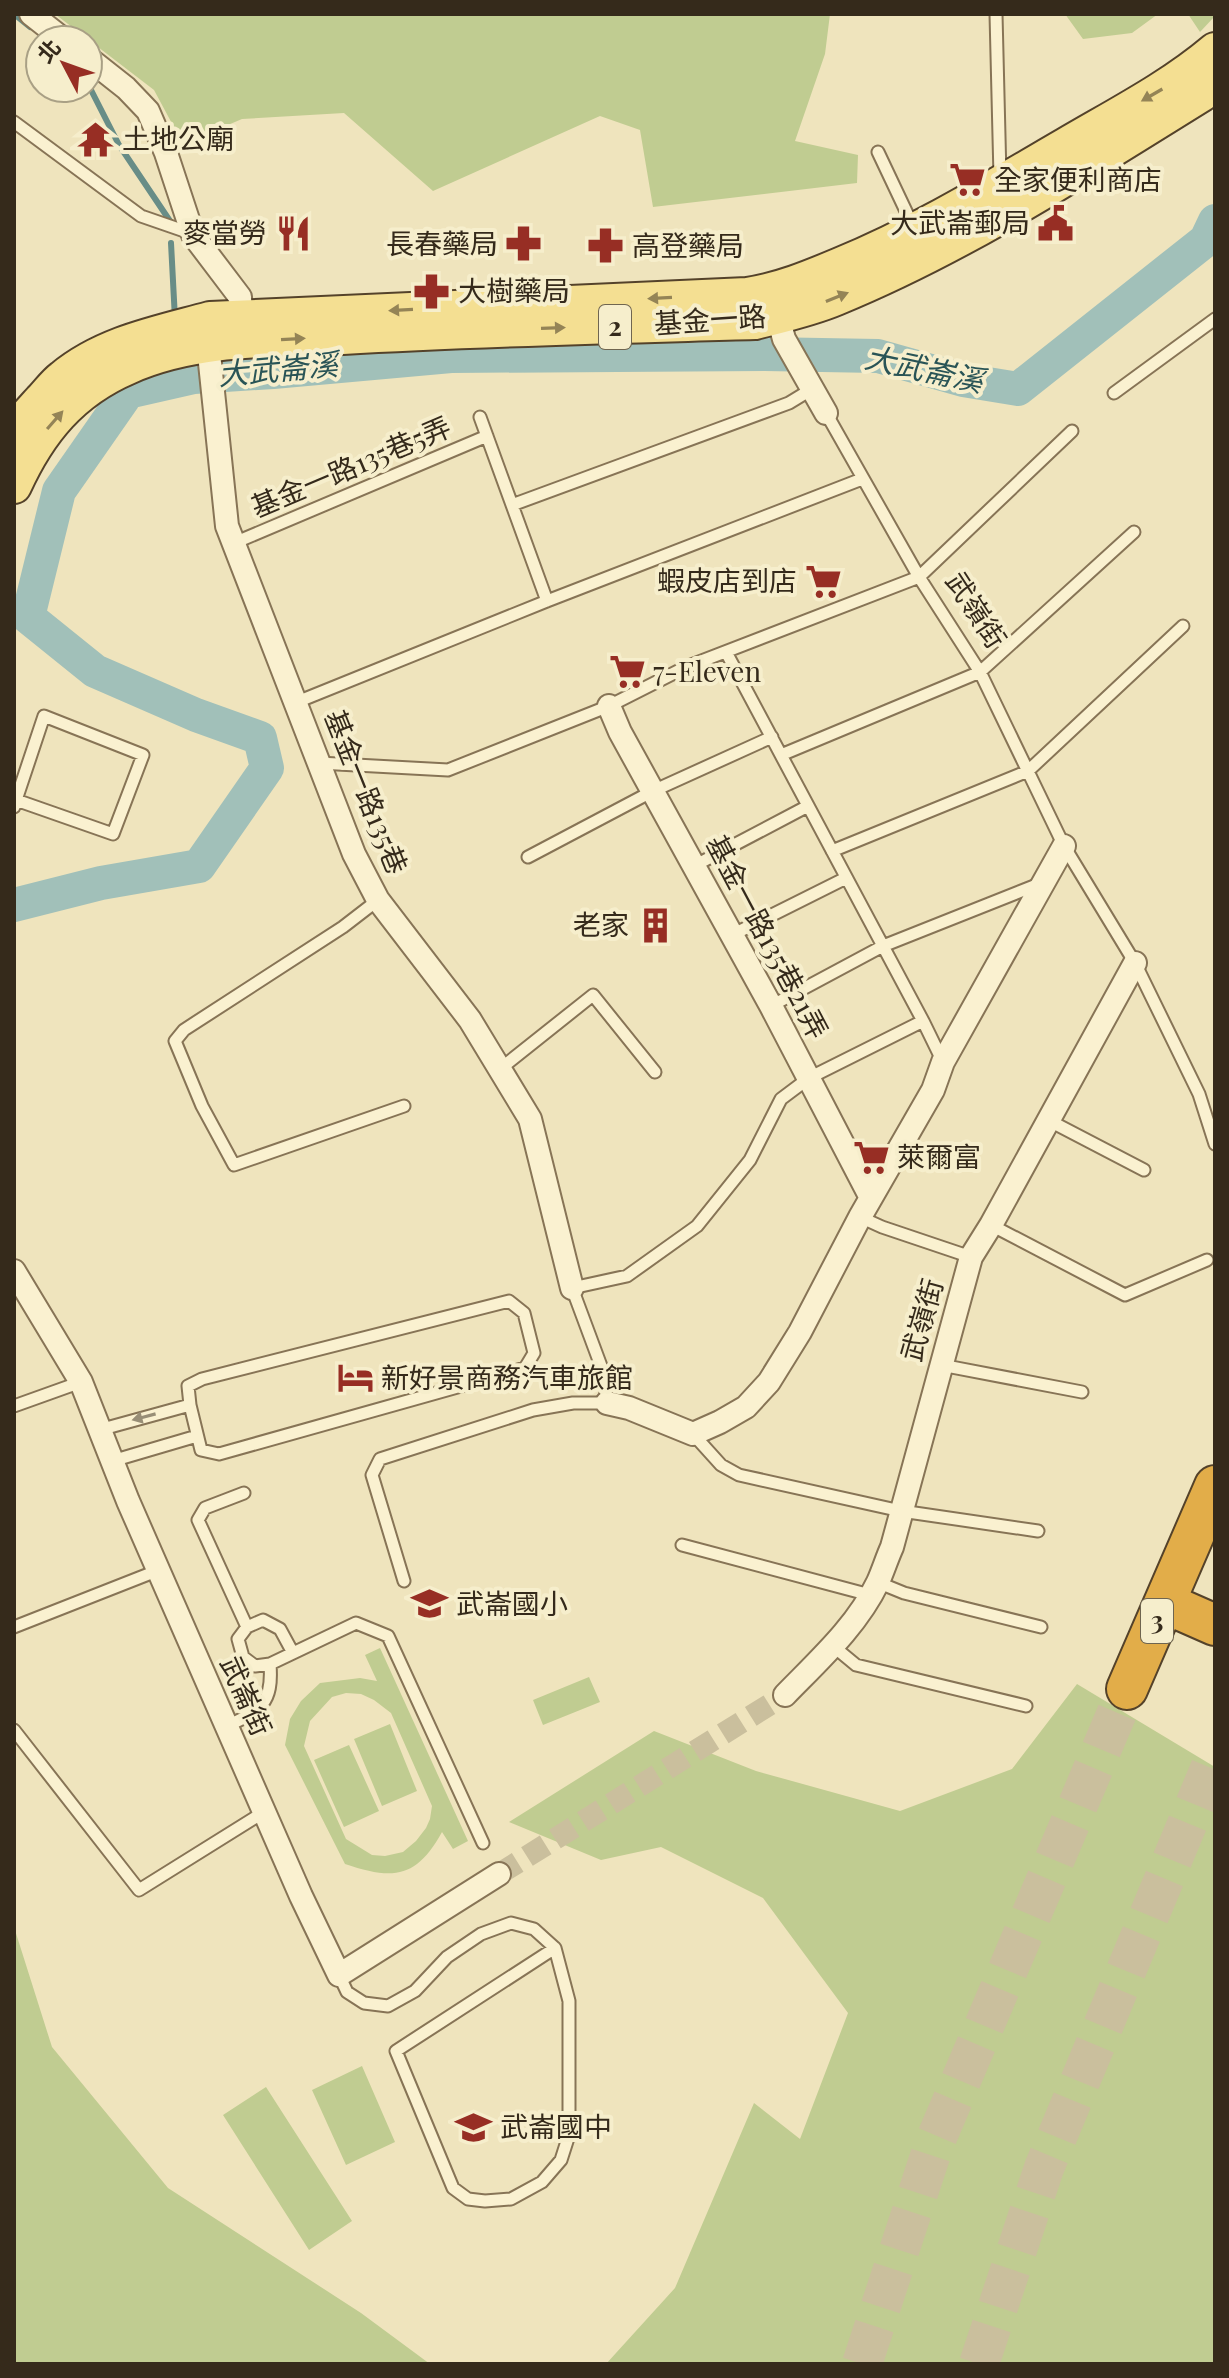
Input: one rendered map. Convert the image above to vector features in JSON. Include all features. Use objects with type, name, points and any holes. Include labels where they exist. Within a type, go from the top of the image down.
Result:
[{"type":"highway","name":"3","points":[[1127,1689],[1215,1486]]},
{"type":"highway","points":[[1165,1603],[1215,1625]]},
{"type":"main road","name":"基金一路","points":[[778,315],[793,284],[880,249],[1000,184],[1185,75],[1215,50]]},
{"type":"main road","name":"基金一路","points":[[14,486],[41,437],[76,396],[127,367],[154,357],[420,332],[755,322],[835,298],[928,256],[1043,192],[1215,84]]},
{"type":"main road","name":"基金一路","points":[[14,433],[61,378],[96,357],[152,334],[210,319],[747,295],[778,315]]},
{"type":"street","points":[[104,71],[148,111],[166,153],[193,235],[240,297],[241,317],[209,353]]},
{"type":"street","points":[[778,315],[826,413]]},
{"type":"street","name":"基金一路135巷","points":[[209,353],[227,526],[354,854],[378,900],[470,1020],[530,1119],[572,1288]]},
{"type":"street","name":"基金一路135巷21弄","points":[[609,706],[620,732],[809,1078],[865,1207]]},
{"type":"street","points":[[607,1403],[629,1408],[693,1434],[746,1407],[769,1382],[800,1332],[865,1207],[933,1090],[943,1062],[1064,846]]},
{"type":"street","name":"武嶺街","points":[[785,1695],[833,1646],[874,1589],[892,1547],[971,1257],[1135,963]]},
{"type":"street","name":"武崙街","points":[[14,1271],[81,1382],[112,1461],[264,1812],[339,1975]]},
{"type":"street","points":[[339,1975],[499,1874]]},
{"type":"lane","points":[[996,14],[1000,184]]},
{"type":"lane","points":[[14,122],[141,216],[193,235]]},
{"type":"lane","points":[[878,152],[915,230]]},
{"type":"lane","points":[[1114,393],[1215,319]]},
{"type":"lane","points":[[512,505],[789,403],[812,389]]},
{"type":"lane","name":"武嶺街","points":[[826,413],[919,577],[980,672],[1064,846],[1135,963],[1199,1094],[1215,1144]]},
{"type":"lane","name":"基金一路135巷5弄","points":[[480,417],[547,601]]},
{"type":"lane","points":[[319,763],[448,770],[609,706],[686,667],[919,577],[1072,431]]},
{"type":"lane","name":"基金一路135巷5弄","points":[[234,543],[487,436]]},
{"type":"lane","points":[[297,702],[862,479]]},
{"type":"lane","points":[[781,755],[980,672],[1134,532]]},
{"type":"lane","points":[[832,851],[1028,771],[1183,626]]},
{"type":"lane","points":[[726,652],[943,1062]]},
{"type":"lane","points":[[44,716],[143,755],[113,834],[15,802],[44,716]]},
{"type":"lane","points":[[528,857],[653,791],[772,737]]},
{"type":"lane","points":[[694,866],[808,806]]},
{"type":"lane","points":[[732,935],[846,878]]},
{"type":"lane","points":[[771,1006],[883,946],[1044,882]]},
{"type":"lane","points":[[378,900],[343,927],[184,1030],[175,1041],[202,1106],[234,1165],[404,1106]]},
{"type":"lane","points":[[500,1069],[593,995],[655,1072]]},
{"type":"lane","points":[[404,1581],[372,1475],[380,1459],[533,1410],[573,1403],[607,1403],[604,1374],[572,1288],[627,1276],[697,1226],[750,1160],[781,1099],[809,1078],[923,1021]]},
{"type":"lane","points":[[1048,1120],[1144,1170]]},
{"type":"lane","points":[[865,1207],[882,1227],[971,1257]]},
{"type":"lane","points":[[991,1225],[1125,1295],[1207,1260]]},
{"type":"lane","points":[[509,1301],[524,1313],[534,1353],[525,1368],[219,1454],[201,1450],[197,1436],[188,1386],[202,1379],[509,1301]]},
{"type":"lane","points":[[941,1365],[1082,1392]]},
{"type":"lane","points":[[14,1406],[81,1382]]},
{"type":"lane","points":[[99,1430],[190,1405]]},
{"type":"lane","points":[[693,1434],[721,1465],[739,1475],[901,1511],[1038,1531]]},
{"type":"lane","points":[[112,1461],[197,1436]]},
{"type":"lane","points":[[244,1493],[205,1508],[198,1520],[247,1627]]},
{"type":"lane","points":[[682,1545],[874,1589],[904,1593],[1041,1627]]},
{"type":"lane","points":[[14,1627],[159,1570]]},
{"type":"lane","points":[[293,1653],[280,1629],[263,1620],[247,1627],[238,1639],[243,1657],[255,1666],[270,1664],[356,1623],[388,1636],[483,1843]]},
{"type":"lane","points":[[833,1646],[856,1665],[1026,1706]]},
{"type":"lane","points":[[227,1726],[251,1715],[265,1701],[271,1685],[270,1664]]},
{"type":"lane","points":[[14,1730],[139,1890],[264,1812]]},
{"type":"lane","points":[[339,1975],[347,1992],[364,2003],[388,2006],[415,1991],[447,1957],[481,1934],[511,1923],[534,1929],[555,1948],[569,2001],[569,2135],[561,2160],[542,2182],[511,2199],[468,2199],[453,2188],[396,2051],[555,1948]]},
{"type":"green space","points":[[55,14],[830,14],[825,54],[795,141],[858,155],[857,183],[653,207],[640,130],[600,116],[433,191],[344,113],[242,119],[183,144],[154,90],[104,52],[104,24],[68,24]]},
{"type":"green space","points":[[1065,14],[1158,14],[1132,33],[1083,39]]},
{"type":"green space","points":[[1188,14],[1215,14],[1215,16],[1200,32]]},
{"type":"green space","points":[[380,1648],[468,1841],[453,1849],[442,1832],[423,1859],[402,1872],[377,1872],[345,1864],[285,1745],[290,1719],[301,1701],[320,1683],[360,1678],[377,1681],[365,1655]],"holes":[[[346,1693],[361,1694],[391,1713],[432,1806],[426,1828],[416,1841],[403,1852],[385,1856],[372,1855],[346,1839],[304,1746],[310,1721],[332,1697]]]},
{"type":"green space","points":[[589,1677],[600,1702],[543,1725],[533,1700]]},
{"type":"green space","points":[[1077,1684],[1215,1767],[1215,2364],[606,2364],[675,2288],[754,2103],[800,2139],[848,2013],[763,1898],[661,1847],[601,1860],[509,1822],[654,1731],[756,1771],[900,1811],[1012,1769]]},
{"type":"green space","points":[[390,1724],[417,1791],[382,1806],[354,1739]]},
{"type":"green space","points":[[349,1745],[379,1811],[344,1827],[314,1760]]},
{"type":"green space","points":[[14,1927],[52,2047],[168,2188],[361,2313],[430,2364],[14,2364]]},
{"type":"green space","points":[[362,2066],[395,2142],[346,2165],[312,2090]]},
{"type":"green space","points":[[266,2087],[352,2221],[309,2250],[223,2115]]},
{"type":"waterway","points":[[14,14],[26,24]]},
{"type":"waterway","points":[[98,104],[119,145],[170,221]]},
{"type":"waterway","name":"大武崙溪","points":[[14,905],[101,883],[199,866],[267,768],[260,738],[196,715],[95,671],[28,617],[59,491],[128,392],[194,377],[451,356],[765,354],[878,356],[963,380],[1018,389],[1206,240],[1215,221]]},
{"type":"waterway","points":[[171,243],[175,319]]},
{"type":"waterway","points":[[173,382],[174,364]]},
{"type":"tunnel","points":[[862,2364],[934,2144],[1127,1689]]},
{"type":"tunnel","points":[[499,1874],[785,1695]]},
{"type":"tunnel","points":[[979,2364],[1044,2168],[1215,1757]]},
{"type":"place","name":"土地公廟","points":[[96,139]]},
{"type":"place","name":"全家便利商店","points":[[968,180]]},
{"type":"place","name":"大武崙郵局","points":[[1056,223]]},
{"type":"place","name":"麥當勞","points":[[293,233]]},
{"type":"place","name":"長春藥局","points":[[524,244]]},
{"type":"place","name":"高登藥局","points":[[606,246]]},
{"type":"place","name":"大樹藥局","points":[[432,291]]},
{"type":"place","name":"蝦皮店到店","points":[[823,581]]},
{"type":"place","name":"7-Eleven","points":[[627,672]]},
{"type":"place","name":"老家","points":[[655,925]]},
{"type":"place","name":"萊爾富","points":[[871,1157]]},
{"type":"place","name":"新好景商務汽車旅館","points":[[355,1378]]},
{"type":"place","name":"武崙國小","points":[[430,1604]]},
{"type":"place","name":"武崙國中","points":[[474,2127]]}]
